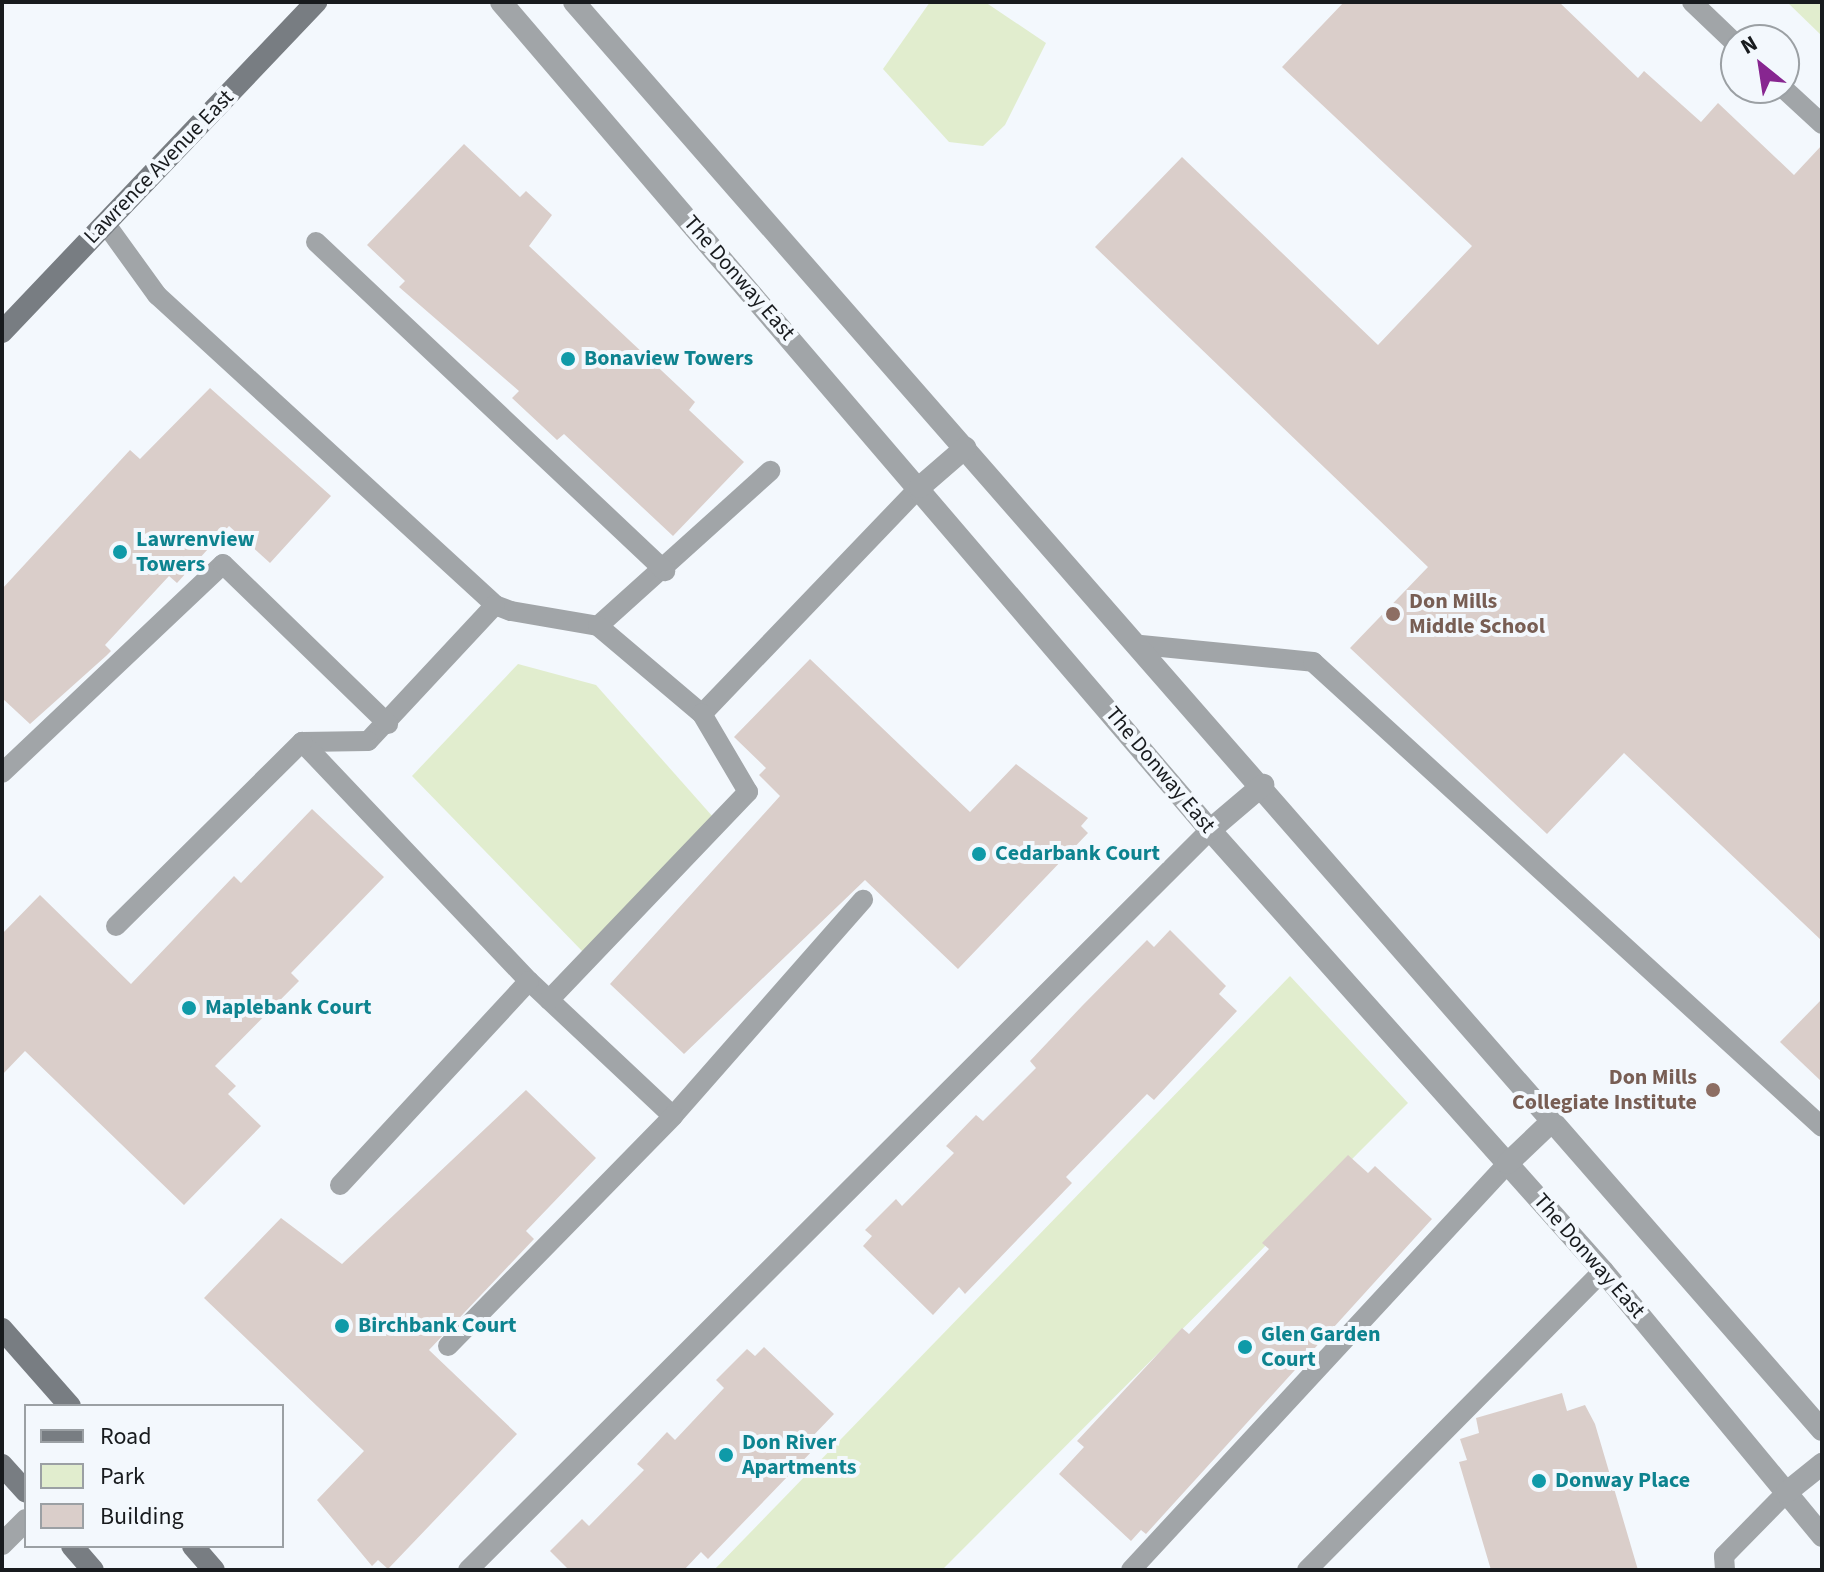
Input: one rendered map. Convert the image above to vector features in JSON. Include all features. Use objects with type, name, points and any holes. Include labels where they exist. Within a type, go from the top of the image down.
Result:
[{"type":"main road","name":"Lawrence Avenue East","points":[[2,332],[316,2]]},
{"type":"main road","points":[[2,1329],[68,1404]]},
{"type":"main road","points":[[2,1465],[24,1490]]},
{"type":"main road","points":[[74,1548],[93,1570]]},
{"type":"main road","points":[[195,1548],[214,1570]]},
{"type":"street","name":"The Donway East","points":[[501,2],[920,487],[1210,830],[1603,1271],[1822,1536]]},
{"type":"street","points":[[574,2],[1141,645],[1550,1123],[1822,1430]]},
{"type":"street","points":[[920,487],[965,448]]},
{"type":"street","points":[[1210,830],[1263,785]]},
{"type":"street","points":[[1508,1163],[1550,1123]]},
{"type":"street","points":[[1787,1492],[1822,1464]]},
{"type":"street","points":[[2,1544],[24,1522]]},
{"type":"lane","points":[[1692,2],[1720,29]]},
{"type":"lane","points":[[1800,104],[1822,124]]},
{"type":"lane","points":[[105,223],[157,295],[495,605],[598,626],[702,714],[748,792],[549,1000]]},
{"type":"lane","points":[[316,242],[665,571]]},
{"type":"lane","points":[[598,626],[665,571],[770,471]]},
{"type":"lane","points":[[702,714],[920,487]]},
{"type":"lane","points":[[2,773],[223,564],[388,724]]},
{"type":"lane","points":[[116,926],[302,742],[368,741],[388,724],[495,605]]},
{"type":"lane","points":[[1141,645],[1313,662],[1822,1127]]},
{"type":"lane","points":[[302,742],[529,981],[673,1116]]},
{"type":"lane","points":[[468,1570],[1210,830]]},
{"type":"lane","points":[[448,1346],[673,1116],[863,900]]},
{"type":"lane","points":[[340,1185],[529,981]]},
{"type":"lane","points":[[1131,1570],[1508,1163]]},
{"type":"lane","points":[[1307,1570],[1603,1271]]},
{"type":"lane","points":[[1725,1570],[1724,1556],[1787,1492]]},
{"type":"green space","points":[[930,2],[985,2],[1046,43],[1005,125],[983,146],[949,142],[883,69]]},
{"type":"green space","points":[[1787,2],[1822,2],[1822,36]]},
{"type":"green space","points":[[518,664],[596,685],[721,826],[583,952],[412,776]]},
{"type":"green space","points":[[1290,976],[1408,1103],[942,1570],[714,1570]]},
{"type":"building","points":[[1344,2],[1559,2],[1638,78],[1644,71],[1701,122],[1718,103],[1794,175],[1822,145],[1822,941],[1624,753],[1547,834],[1350,648],[1428,567],[1095,247],[1182,157],[1378,345],[1472,246],[1282,67]]},
{"type":"building","name":"Bonaview Towers","points":[[464,144],[520,197],[526,191],[552,215],[529,246],[695,402],[689,410],[744,462],[673,536],[564,434],[557,440],[512,398],[519,391],[399,287],[405,281],[367,245]]},
{"type":"building","name":"Lawrenview Towers","points":[[210,388],[331,496],[270,563],[229,526],[177,583],[169,576],[105,645],[111,651],[30,724],[2,698],[2,589],[130,450],[140,459]]},
{"type":"building","name":"Cedarbank Court","points":[[810,659],[970,812],[1016,764],[1088,818],[1081,826],[1088,833],[958,969],[865,880],[684,1054],[610,984],[780,796],[759,775],[766,768],[734,737]]},
{"type":"building","name":"Maplebank Court","points":[[312,809],[384,877],[291,973],[299,981],[215,1066],[236,1086],[228,1094],[261,1126],[184,1205],[25,1051],[2,1075],[2,934],[40,895],[131,984],[234,876],[241,883]]},
{"type":"building","points":[[1170,930],[1226,986],[1219,994],[1237,1011],[1154,1100],[1147,1094],[1066,1177],[1072,1183],[965,1294],[959,1287],[933,1315],[863,1246],[872,1236],[865,1230],[896,1199],[902,1206],[954,1153],[946,1146],[976,1115],[983,1121],[1036,1068],[1030,1061],[1147,940],[1154,947]]},
{"type":"building","points":[[1822,999],[1822,1082],[1780,1042]]},
{"type":"building","name":"Birchbank Court","points":[[526,1090],[596,1158],[526,1231],[534,1239],[429,1350],[517,1434],[388,1569],[378,1560],[372,1566],[317,1500],[364,1451],[204,1298],[281,1218],[342,1264]]},
{"type":"building","name":"Glen Garden Court","points":[[1348,1155],[1368,1173],[1375,1166],[1432,1219],[1146,1534],[1141,1530],[1131,1541],[1059,1474],[1084,1447],[1077,1441],[1182,1328],[1189,1334],[1269,1249],[1262,1243]]},
{"type":"building","name":"Don River Apartments","points":[[764,1347],[834,1414],[809,1440],[816,1447],[708,1559],[701,1552],[684,1570],[569,1570],[550,1551],[582,1519],[589,1526],[644,1470],[637,1464],[667,1432],[675,1440],[724,1388],[716,1380],[747,1349],[755,1356]]},
{"type":"building","name":"Donway Place","points":[[1562,1393],[1567,1411],[1585,1405],[1595,1424],[1638,1570],[1491,1570],[1459,1462],[1467,1460],[1460,1439],[1479,1433],[1476,1418]]},
{"type":"place","name":"Bonaview Towers","points":[[568,359]]},
{"type":"place","name":"Lawrenview Towers","points":[[120,552]]},
{"type":"place","name":"Don Mills Middle School","points":[[1393,614]]},
{"type":"place","name":"Cedarbank Court","points":[[979,854]]},
{"type":"place","name":"Maplebank Court","points":[[189,1008]]},
{"type":"place","name":"Don Mills Collegiate Institute","points":[[1713,1090]]},
{"type":"place","name":"Birchbank Court","points":[[342,1326]]},
{"type":"place","name":"Glen Garden Court","points":[[1245,1347]]},
{"type":"place","name":"Don River Apartments","points":[[726,1455]]},
{"type":"place","name":"Donway Place","points":[[1539,1481]]}]
